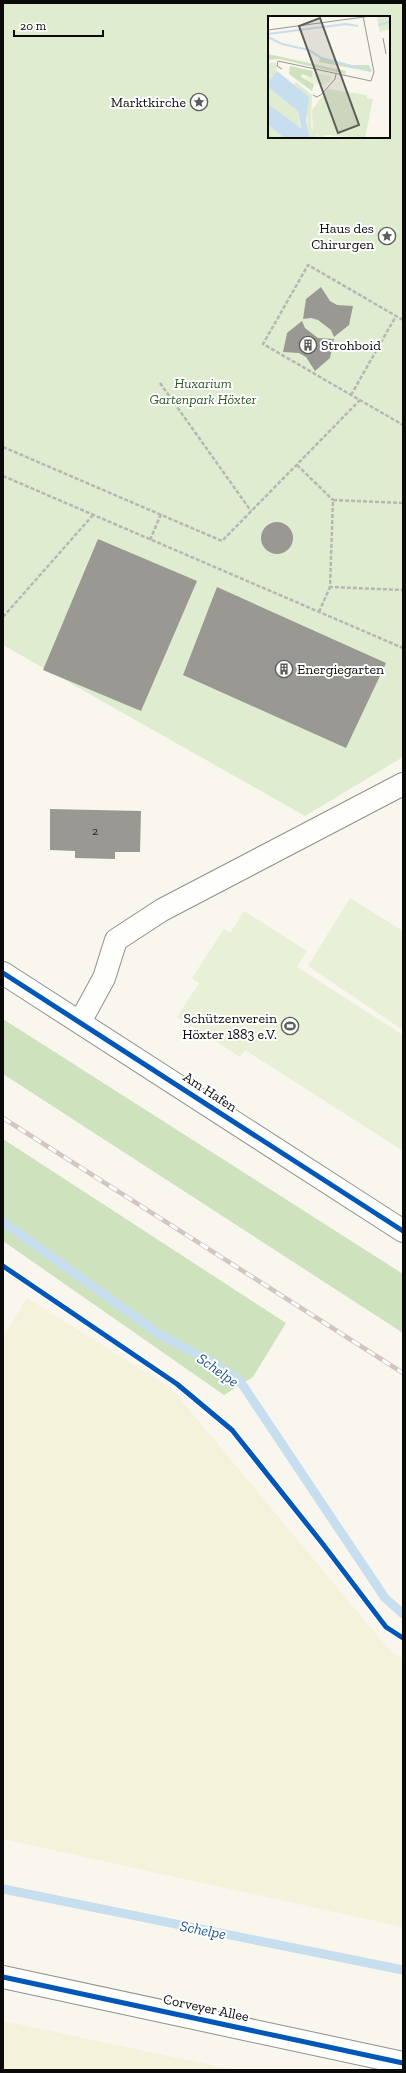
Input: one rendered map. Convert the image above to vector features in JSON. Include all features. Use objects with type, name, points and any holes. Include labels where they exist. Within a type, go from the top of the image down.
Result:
[{"type":"street","points":[[80,1022],[104,978],[116,940],[162,910],[403,784]]},
{"type":"street","name":"Am Hafen","points":[[3,973],[403,1231]]},
{"type":"street","name":"Corveyer Allee","points":[[3,1977],[403,2063]]},
{"type":"path","points":[[403,320],[308,266],[263,344],[403,425]]},
{"type":"path","points":[[351,395],[396,316]]},
{"type":"path","points":[[160,383],[251,511]]},
{"type":"path","points":[[3,447],[222,541],[360,400]]},
{"type":"path","points":[[297,465],[333,500],[403,503]]},
{"type":"path","points":[[3,476],[403,648]]},
{"type":"path","points":[[319,612],[330,587],[333,500]]},
{"type":"path","points":[[150,540],[161,514]]},
{"type":"path","points":[[3,617],[93,515]]},
{"type":"path","points":[[330,587],[403,590]]},
{"type":"shaded area","points":[[27,1298],[171,1388],[390,1651],[403,1659],[403,1927],[3,1839],[3,1337]]},
{"type":"shaded area","points":[[3,2021],[235,2070],[3,2070]]},
{"type":"green space","name":"Huxarium Gartenpark Höxter","points":[[3,3],[403,3],[403,757],[305,816],[3,645]]},
{"type":"green space","points":[[350,898],[403,931],[403,1030],[308,966]]},
{"type":"green space","name":"Schützenverein Höxter 1883 e.V.","points":[[244,911],[307,951],[297,967],[403,1035],[403,1151],[245,1050],[240,1057],[177,1017],[199,983],[192,978],[224,929],[230,933]]},
{"type":"green space","points":[[3,1019],[403,1274],[403,1333],[3,1074]]},
{"type":"green space","points":[[3,1139],[286,1323],[253,1377],[224,1395],[3,1241]]},
{"type":"building","name":"Strohboid","points":[[321,287],[330,301],[337,305],[353,306],[349,325],[334,337],[331,330],[318,320],[311,318],[303,319],[306,299]]},
{"type":"building","name":"Strohboid","points":[[302,321],[305,328],[318,338],[334,339],[330,358],[315,371],[306,357],[299,353],[283,352],[287,333]]},
{"type":"building","points":[[274,522],[280,522],[290,529],[293,538],[292,544],[286,551],[280,554],[274,554],[264,547],[261,541],[261,535],[268,525]]},
{"type":"building","points":[[98,539],[197,581],[141,711],[43,670]]},
{"type":"building","name":"Energiegarten","points":[[217,587],[386,663],[346,748],[183,675]]},
{"type":"building","points":[[50,809],[141,811],[140,852],[115,852],[115,859],[75,858],[75,851],[50,850]]},
{"type":"waterway","name":"Schelpe","points":[[3,1222],[159,1334],[215,1364],[240,1381],[385,1598],[403,1614]]},
{"type":"waterway","name":"Schelpe","points":[[3,1889],[403,1970]]},
{"type":"railway","points":[[3,1118],[403,1373]]},
{"type":"cycle path","points":[[3,973],[403,1231]]},
{"type":"cycle path","points":[[3,1266],[177,1384],[232,1430],[322,1543],[386,1627],[403,1638]]},
{"type":"cycle path","points":[[3,1977],[403,2063]]},
{"type":"place","name":"Marktkirche","points":[[199,102]]},
{"type":"place","name":"Haus des Chirurgen","points":[[387,236]]},
{"type":"place","name":"Strohboid","points":[[308,345]]},
{"type":"place","name":"Energiegarten","points":[[284,669]]},
{"type":"place","name":"Schützenverein Höxter 1883 e.V.","points":[[290,1026]]}]
